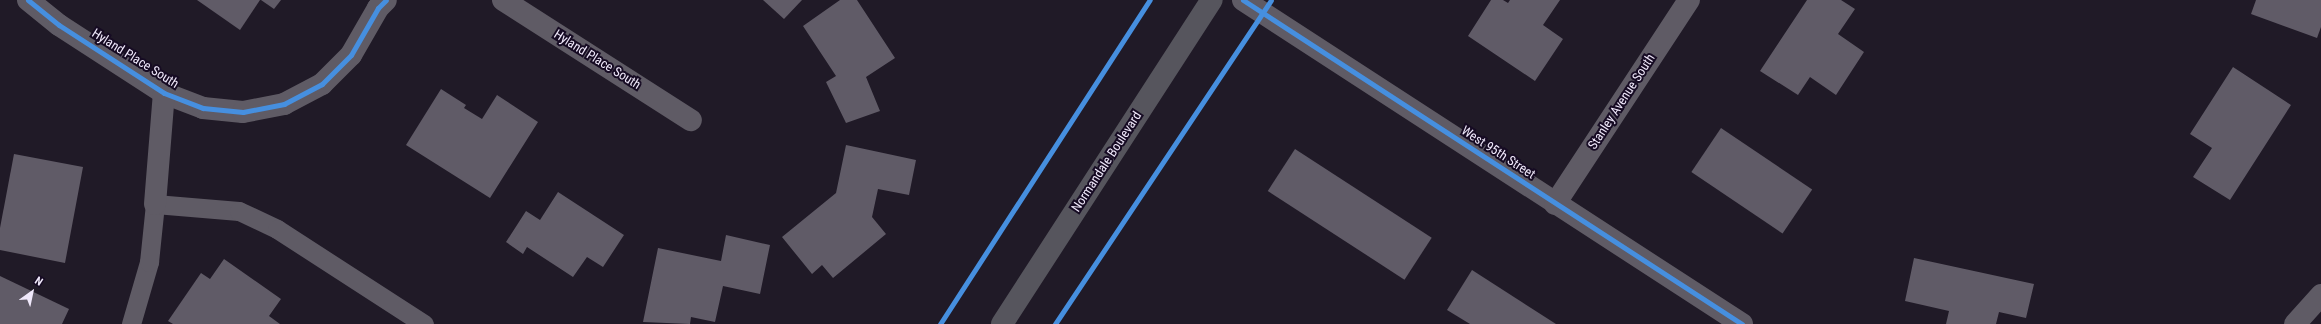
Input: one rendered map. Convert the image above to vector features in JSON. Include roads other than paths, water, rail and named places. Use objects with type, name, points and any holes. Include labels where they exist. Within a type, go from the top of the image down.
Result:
[{"type":"main road","name":"Normandale Boulevard","points":[[1002,324],[1212,0]]},
{"type":"street","name":"Hyland Place South","points":[[28,0],[59,25],[164,93],[203,108],[243,112],[284,104],[322,84],[351,55],[378,8],[386,0]]},
{"type":"street","name":"Hyland Place South","points":[[503,0],[691,120]]},
{"type":"street","name":"West 95th Street","points":[[1243,0],[1742,324]]},
{"type":"street","name":"Stanley Avenue South","points":[[1555,204],[1689,0]]},
{"type":"street","name":"Hyland Place South","points":[[155,204],[164,93]]},
{"type":"street","points":[[2295,324],[2321,295]]},
{"type":"lane","points":[[131,324],[149,262],[155,204],[239,211],[277,229],[424,324]]}]
